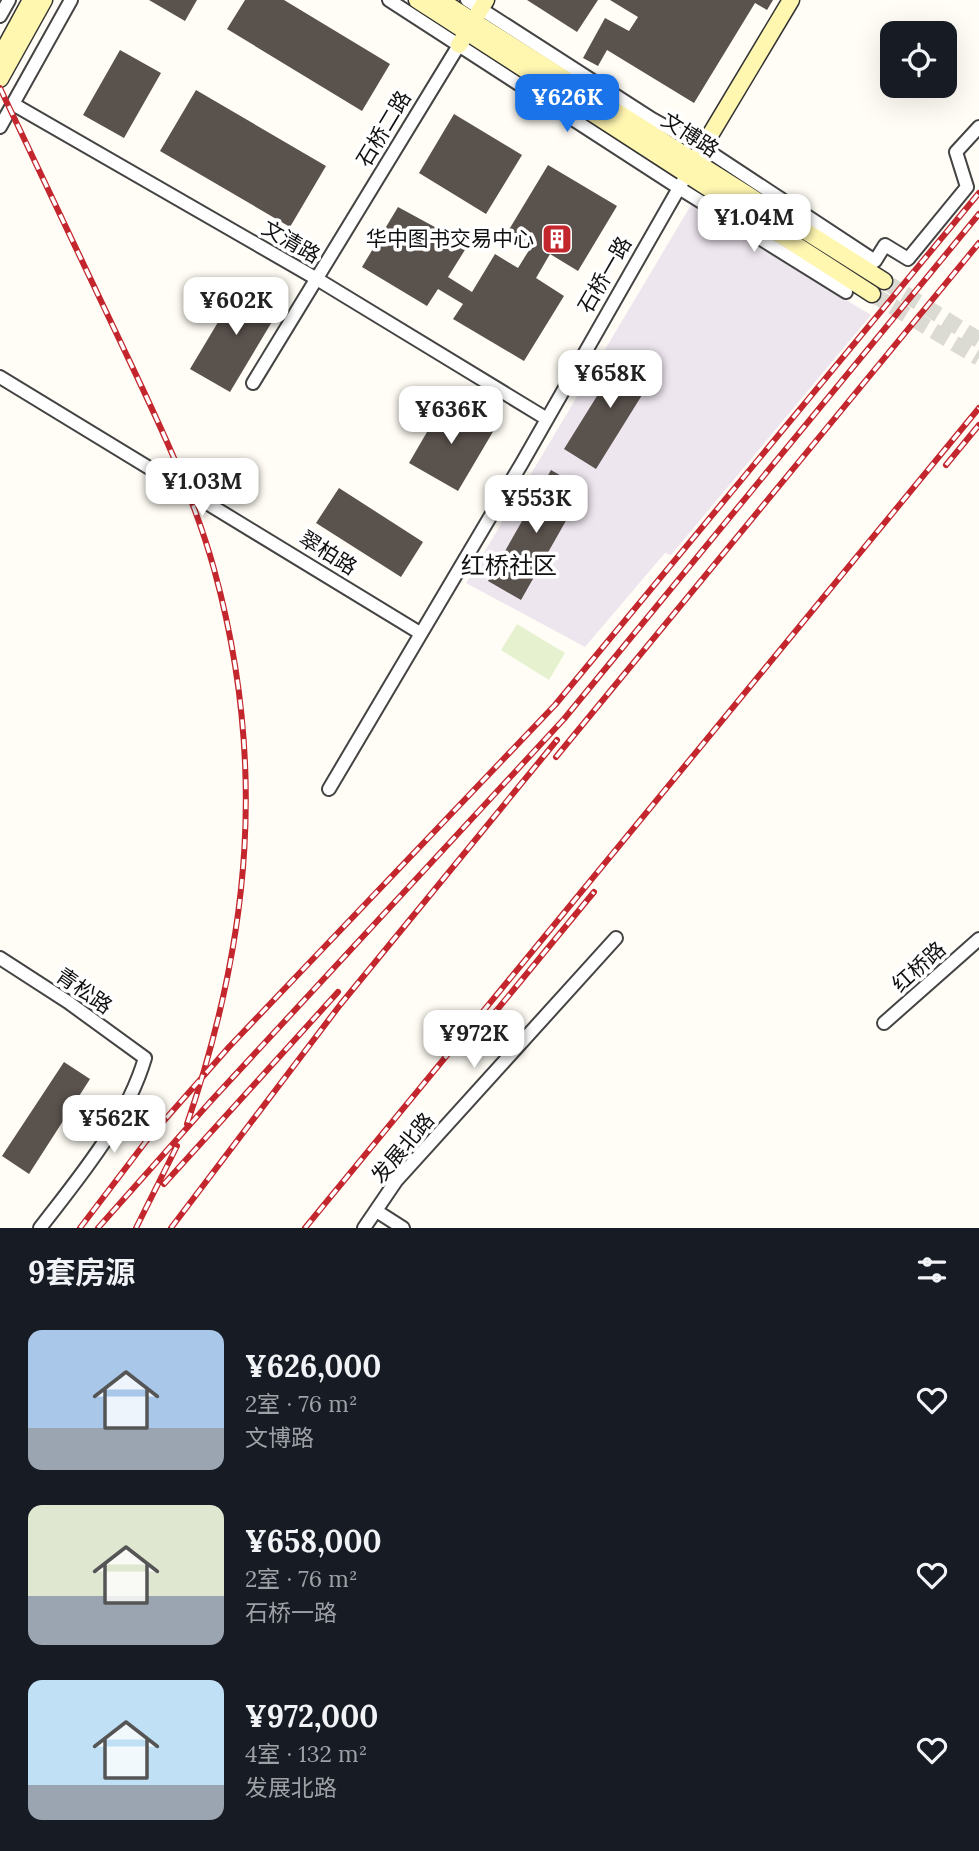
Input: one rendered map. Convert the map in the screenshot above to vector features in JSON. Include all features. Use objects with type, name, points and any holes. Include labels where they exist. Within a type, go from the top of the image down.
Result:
[{"type":"main road","points":[[0,57],[32,0]]},
{"type":"main road","points":[[0,79],[44,0]]},
{"type":"main road","name":"文博路","points":[[417,0],[473,22]]},
{"type":"main road","name":"文博路","points":[[440,0],[687,175],[884,281]]},
{"type":"main road","name":"石桥一路","points":[[687,175],[791,0]]},
{"type":"main road","points":[[687,175],[872,294]]},
{"type":"street","points":[[0,16],[9,0]]},
{"type":"street","points":[[0,127],[71,0]]},
{"type":"street","points":[[389,0],[473,22],[702,147],[875,261],[885,245],[908,259],[967,187],[956,152],[979,127]]},
{"type":"street","points":[[467,0],[473,22]]},
{"type":"street","name":"石桥二路","points":[[253,383],[473,22]]},
{"type":"street","name":"文清路","points":[[13,104],[317,279],[547,419]]},
{"type":"street","points":[[687,175],[846,292]]},
{"type":"street","name":"石桥一路","points":[[329,789],[687,175]]},
{"type":"street","name":"翠柏路","points":[[0,377],[420,633]]},
{"type":"street","name":"发展北路","points":[[364,1228],[396,1181],[616,938]]},
{"type":"street","name":"红桥路","points":[[884,1023],[979,939]]},
{"type":"street","name":"青松路","points":[[0,958],[68,1002],[145,1058],[116,1122],[85,1170],[40,1228]]},
{"type":"street","points":[[377,1212],[403,1228]]},
{"type":"shaded area","points":[[691,205],[871,315],[671,555],[665,553],[585,647],[466,583]]},
{"type":"green space","points":[[517,624],[565,653],[549,680],[501,650]]},
{"type":"building","points":[[149,0],[197,0],[185,21]]},
{"type":"building","points":[[245,0],[284,0],[390,64],[362,111],[227,29]]},
{"type":"building","points":[[527,0],[598,0],[577,32]]},
{"type":"building","points":[[610,0],[773,0],[767,10],[755,3],[694,103],[607,50],[598,66],[583,58],[605,18],[629,31],[638,17]]},
{"type":"building","points":[[120,50],[161,73],[124,138],[83,115]]},
{"type":"building","points":[[196,90],[326,166],[290,227],[160,151]]},
{"type":"building","points":[[454,114],[522,155],[486,214],[419,173]]},
{"type":"building","name":"华中图书交易中心","points":[[548,165],[617,206],[578,271],[550,254],[536,278],[564,296],[524,361],[453,319],[463,304],[438,289],[427,306],[362,267],[398,207],[468,245],[448,277],[472,292],[495,254],[518,268],[531,247],[507,233]]},
{"type":"building","points":[[242,282],[282,305],[230,392],[190,369]]},
{"type":"building","points":[[625,351],[657,371],[596,469],[564,449]]},
{"type":"building","points":[[445,401],[494,430],[458,491],[409,463]]},
{"type":"building","points":[[551,470],[584,489],[521,600],[488,581]]},
{"type":"building","points":[[339,488],[423,542],[401,577],[316,523]]},
{"type":"building","points":[[64,1062],[90,1079],[29,1174],[2,1156]]},
{"type":"tunnel","points":[[884,281],[979,340]]},
{"type":"tunnel","points":[[872,294],[979,358]]},
{"type":"railway","points":[[0,88],[172,453],[205,540],[231,640],[241,710],[246,780],[238,917],[226,985],[209,1054],[187,1124]]},
{"type":"railway","points":[[80,1228],[147,1140],[229,1047],[555,705],[979,193]]},
{"type":"railway","points":[[98,1228],[210,1102],[564,719],[979,214]]},
{"type":"railway","points":[[556,757],[979,243]]},
{"type":"railway","points":[[305,1228],[979,408]]},
{"type":"railway","points":[[946,465],[979,425]]},
{"type":"railway","points":[[171,1228],[340,1005],[557,740]]},
{"type":"railway","points":[[478,1033],[594,892]]},
{"type":"railway","points":[[164,1184],[338,992]]},
{"type":"railway","points":[[136,1228],[177,1146]]},
{"type":"place","name":"华中图书交易中心","points":[[557,239]]},
{"type":"district","name":"红桥社区","points":[[509,566]]}]
